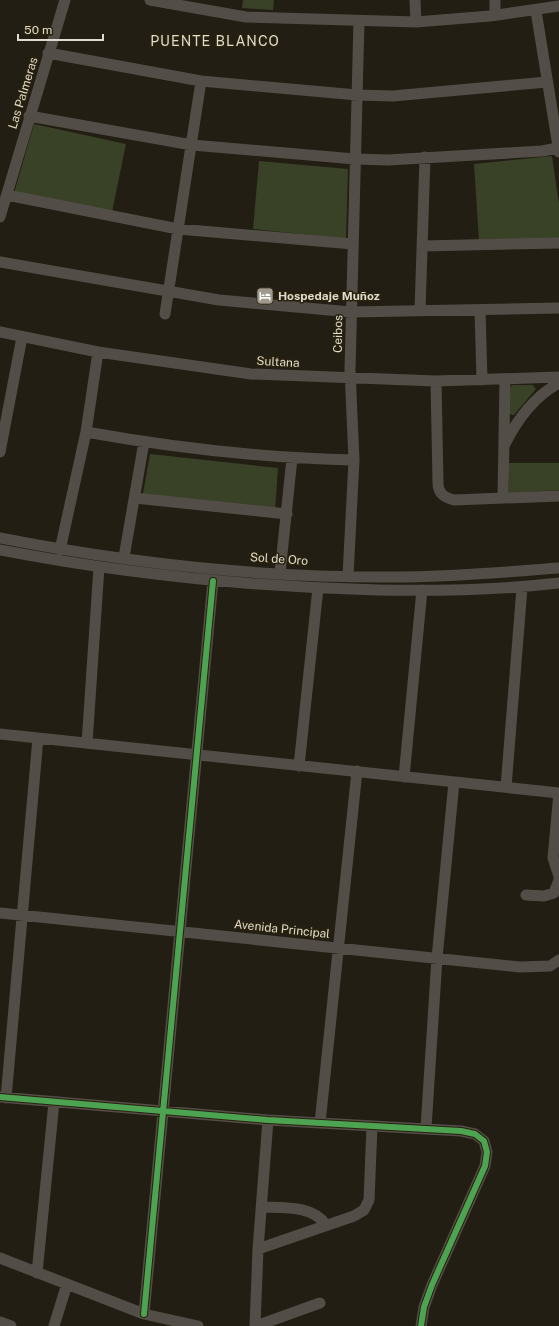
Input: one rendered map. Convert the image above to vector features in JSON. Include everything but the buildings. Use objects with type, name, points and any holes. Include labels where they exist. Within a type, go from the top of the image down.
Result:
[{"type":"street","name":"Las Palmeras","points":[[0,217],[29,116],[65,0]]},
{"type":"street","points":[[150,0],[246,17],[416,22],[495,16],[536,11],[559,6]]},
{"type":"street","points":[[415,0],[416,22]]},
{"type":"street","points":[[495,0],[495,16]]},
{"type":"street","points":[[29,116],[192,145],[355,159],[388,160],[559,150],[546,82],[536,11]]},
{"type":"street","name":"Ceibos","points":[[348,576],[354,460],[351,378],[351,312],[359,21]]},
{"type":"street","points":[[48,53],[201,81],[357,95],[393,96],[546,82]]},
{"type":"street","points":[[165,314],[170,292],[178,229],[201,81]]},
{"type":"street","points":[[420,311],[425,157]]},
{"type":"street","points":[[7,195],[178,229],[353,244]]},
{"type":"street","points":[[422,246],[559,243]]},
{"type":"street","points":[[0,262],[218,300],[351,312],[559,308]]},
{"type":"street","points":[[480,310],[482,380]]},
{"type":"street","name":"Sultana","points":[[0,332],[98,352],[251,374],[436,381],[559,377]]},
{"type":"street","points":[[0,452],[22,337]]},
{"type":"street","points":[[60,550],[86,432],[98,352]]},
{"type":"street","points":[[503,498],[505,379]]},
{"type":"street","points":[[436,381],[438,482],[441,494],[454,500],[559,496]]},
{"type":"street","points":[[503,448],[521,417],[547,392],[559,383]]},
{"type":"street","points":[[86,432],[144,442],[292,458],[354,460]]},
{"type":"street","points":[[124,558],[144,442]]},
{"type":"street","points":[[280,573],[292,458]]},
{"type":"street","points":[[135,498],[287,514]]},
{"type":"street","name":"Sol de Oro","points":[[0,538],[60,550],[124,558],[280,573],[348,576],[424,576],[559,568]]},
{"type":"street","points":[[0,554],[0,550],[99,567],[213,581],[318,588],[422,590],[522,588],[559,583]]},
{"type":"street","points":[[87,743],[99,567]]},
{"type":"street","points":[[144,1314],[213,581]]},
{"type":"street","points":[[299,766],[318,588]]},
{"type":"street","points":[[506,787],[522,588]]},
{"type":"street","points":[[404,776],[422,590]]},
{"type":"street","points":[[0,734],[559,793],[553,858],[559,876]]},
{"type":"street","points":[[38,738],[3,1097],[163,1112],[320,1124],[426,1128],[461,1131],[475,1134],[484,1141],[487,1152],[485,1166],[432,1285],[424,1307],[421,1326]]},
{"type":"street","points":[[320,1124],[357,772]]},
{"type":"street","points":[[426,1128],[437,958],[454,782]]},
{"type":"street","points":[[526,895],[544,896],[554,893],[559,880]]},
{"type":"street","name":"Avenida Principal","points":[[0,913],[22,914],[520,967],[550,966],[559,960]]},
{"type":"street","points":[[37,1273],[54,1102]]},
{"type":"street","points":[[268,1120],[258,1249],[256,1326],[320,1303]]},
{"type":"street","points":[[258,1249],[354,1216],[364,1210],[369,1200],[372,1126]]},
{"type":"street","points":[[262,1207],[289,1208],[310,1212],[317,1215],[326,1225]]},
{"type":"street","points":[[0,1258],[144,1314],[198,1326]]},
{"type":"street","points":[[54,1326],[67,1284]]},
{"type":"street","points":[[0,1322],[11,1326]]},
{"type":"green space","points":[[243,0],[274,0],[273,10],[242,8]]},
{"type":"green space","points":[[34,124],[126,144],[112,212],[14,193]]},
{"type":"green space","points":[[552,156],[559,204],[559,238],[479,241],[474,164]]},
{"type":"green space","points":[[259,161],[348,169],[346,239],[253,229]]},
{"type":"green space","points":[[512,385],[533,385],[536,389],[514,415],[509,413],[510,389]]},
{"type":"green space","points":[[150,454],[278,468],[275,512],[142,499]]},
{"type":"green space","points":[[509,463],[559,463],[559,490],[509,493]]},
{"type":"cycle path","points":[[144,1314],[213,581]]},
{"type":"cycle path","points":[[0,1097],[268,1120],[461,1131],[475,1134],[484,1141],[487,1152],[485,1166],[432,1285],[424,1307],[421,1326]]},
{"type":"place","name":"Hospedaje Muñoz","points":[[265,296]]},
{"type":"district","name":"PUENTE BLANCO","points":[[215,41]]}]
